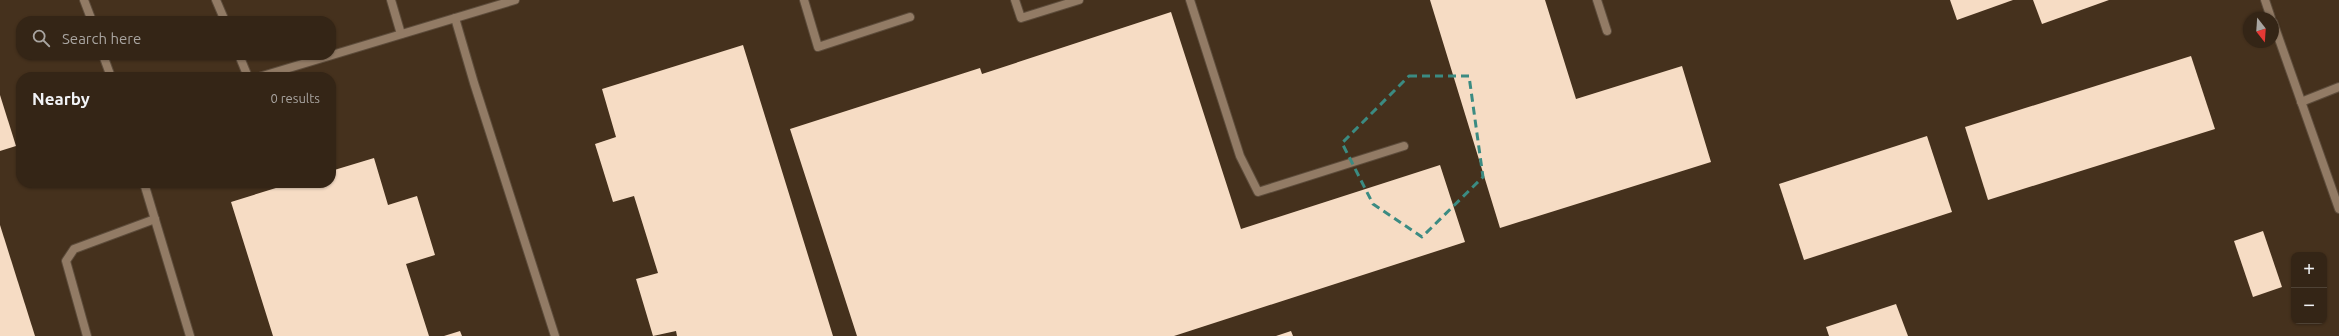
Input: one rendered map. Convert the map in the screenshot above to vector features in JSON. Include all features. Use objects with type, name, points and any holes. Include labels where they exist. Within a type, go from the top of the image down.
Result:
[{"type":"street","points":[[84,0],[90,16]]},
{"type":"street","points":[[216,0],[223,16]]},
{"type":"street","points":[[391,0],[401,34]]},
{"type":"street","points":[[336,54],[515,0]]},
{"type":"street","points":[[804,0],[818,47],[910,18]]},
{"type":"street","points":[[1015,0],[1021,18],[1079,0]]},
{"type":"street","points":[[1190,0],[1240,156],[1258,192],[1404,146]]},
{"type":"street","points":[[1597,0],[1607,31]]},
{"type":"street","points":[[2265,0],[2269,12]]},
{"type":"street","points":[[455,18],[474,83],[555,336]]},
{"type":"street","points":[[2279,39],[2339,209]]},
{"type":"street","points":[[105,60],[109,72]]},
{"type":"street","points":[[241,60],[246,72]]},
{"type":"street","points":[[276,72],[315,60]]},
{"type":"street","points":[[2301,102],[2339,87]]},
{"type":"street","points":[[146,188],[190,336]]},
{"type":"street","points":[[87,336],[66,261],[74,249],[155,219]]},
{"type":"highlighted area","points":[[1409,76],[1469,76],[1483,177],[1422,237],[1373,204],[1342,143]]},
{"type":"building","points":[[1430,0],[1545,0],[1576,99],[1682,66],[1711,162],[1500,228]]},
{"type":"building","points":[[1950,0],[2013,0],[1957,20]]},
{"type":"building","points":[[2033,0],[2109,0],[2042,24]]},
{"type":"building","points":[[1171,12],[1241,229],[1440,165],[1465,242],[1174,336],[857,336],[790,129],[980,68],[982,74]]},
{"type":"building","points":[[743,45],[833,336],[677,336],[676,331],[653,336],[636,279],[658,273],[634,196],[613,202],[595,144],[616,137],[602,89]]},
{"type":"building","points":[[2191,56],[2215,129],[1988,200],[1965,127]]},
{"type":"building","points":[[0,95],[16,146],[0,151]]},
{"type":"building","points":[[1927,136],[1952,212],[1804,260],[1779,184]]},
{"type":"building","points":[[374,158],[388,205],[417,196],[435,255],[406,264],[429,336],[273,336],[231,202],[276,188],[336,188],[336,169]]},
{"type":"building","points":[[0,225],[35,336],[0,336]]},
{"type":"building","points":[[2263,231],[2282,287],[2253,297],[2234,241]]},
{"type":"building","points":[[1896,304],[1908,336],[1829,336],[1826,327]]},
{"type":"building","points":[[460,331],[462,336],[444,336]]},
{"type":"building","points":[[1291,331],[1293,336],[1276,336]]}]
